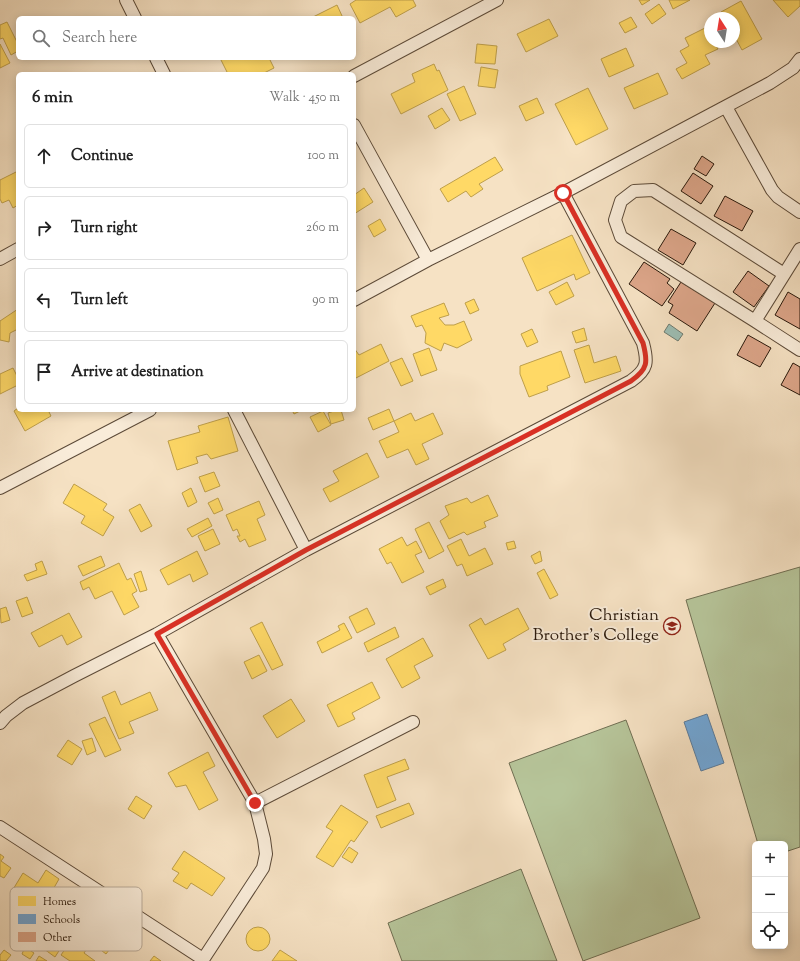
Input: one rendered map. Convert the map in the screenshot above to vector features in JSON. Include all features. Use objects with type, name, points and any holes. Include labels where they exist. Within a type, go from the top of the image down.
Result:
[{"type":"street","points":[[126,0],[134,16]]},
{"type":"street","points":[[356,75],[498,0]]},
{"type":"street","points":[[356,299],[428,260],[563,193],[726,107],[770,83],[793,68],[800,59]]},
{"type":"street","points":[[157,60],[163,72]]},
{"type":"street","points":[[726,107],[772,190],[778,197],[800,212]]},
{"type":"street","points":[[356,129],[428,260]]},
{"type":"street","points":[[784,274],[653,190],[634,191],[621,201],[615,220],[621,237],[800,350]]},
{"type":"street","points":[[0,723],[6,716],[23,703],[157,634],[306,550],[631,381],[640,374],[645,364],[646,354],[643,343],[563,193]]},
{"type":"street","points":[[755,321],[800,249]]},
{"type":"street","points":[[0,259],[16,250]]},
{"type":"street","points":[[0,488],[146,412]]},
{"type":"street","points":[[235,412],[306,550]]},
{"type":"street","points":[[142,920],[202,960],[263,868],[266,854],[264,839],[255,803],[157,634]]},
{"type":"street","points":[[255,803],[413,722]]},
{"type":"street","points":[[0,827],[91,887]]},
{"type":"green space","points":[[800,567],[800,847],[788,851],[788,841],[757,841],[686,600]]},
{"type":"green space","points":[[626,720],[700,918],[583,961],[509,763]]},
{"type":"green space","points":[[521,869],[557,961],[402,961],[388,923]]},
{"type":"water","points":[[669,324],[683,334],[678,341],[664,332]]},
{"type":"building: Homes","points":[[356,0],[413,0],[416,6],[396,17],[390,7],[360,23],[350,4]]},
{"type":"building: Homes","points":[[639,0],[650,0],[642,5]]},
{"type":"building: Homes","points":[[669,0],[690,0],[673,9]]},
{"type":"building: Homes","points":[[773,0],[800,0],[800,6],[788,17]]},
{"type":"building: Homes","points":[[741,1],[762,39],[742,50],[740,46],[740,12],[721,12]]},
{"type":"building: Homes","points":[[659,4],[666,14],[652,24],[645,14]]},
{"type":"building: Homes","points":[[337,5],[342,16],[315,16]]},
{"type":"building: Homes","points":[[631,17],[637,27],[625,33],[619,23]]},
{"type":"building: Homes","points":[[549,19],[558,36],[526,52],[517,34]]},
{"type":"building: Homes","points":[[7,22],[16,40],[16,52],[11,55],[3,38],[0,39],[0,25]]},
{"type":"building: Homes","points":[[704,28],[704,48],[718,49],[705,55],[710,64],[682,79],[676,69],[687,63],[680,51],[689,46],[685,38]]},
{"type":"building: Homes","points":[[0,44],[10,63],[0,68]]},
{"type":"building: Homes","points":[[477,44],[497,46],[495,64],[475,63]]},
{"type":"building: Homes","points":[[626,48],[634,66],[609,77],[601,59]]},
{"type":"building: Homes","points":[[221,60],[270,60],[274,68],[266,72],[227,72]]},
{"type":"building: Homes","points":[[434,64],[437,71],[439,70],[448,90],[401,114],[391,94],[415,82],[412,74]]},
{"type":"building: Homes","points":[[481,67],[498,70],[495,88],[478,86]]},
{"type":"building: Homes","points":[[658,73],[668,94],[634,109],[624,88]]},
{"type":"building: Homes","points":[[464,86],[476,114],[460,121],[447,94]]},
{"type":"building: Homes","points":[[588,88],[608,129],[576,145],[555,104]]},
{"type":"building: Homes","points":[[537,98],[544,113],[526,121],[519,106]]},
{"type":"building: Homes","points":[[442,108],[450,120],[435,129],[428,116]]},
{"type":"building: Homes","points":[[495,157],[503,170],[479,184],[483,189],[471,197],[466,191],[448,202],[440,189]]},
{"type":"building: Homes","points":[[16,172],[16,206],[13,208],[9,200],[2,203],[0,199],[0,180]]},
{"type":"building: Homes","points":[[364,188],[373,202],[356,213],[356,194]]},
{"type":"building: Homes","points":[[380,219],[386,230],[374,237],[368,226]]},
{"type":"building: Homes","points":[[572,235],[590,273],[576,280],[574,274],[537,291],[522,258]]},
{"type":"building: Homes","points":[[567,282],[574,296],[556,305],[549,292]]},
{"type":"building: Homes","points":[[474,299],[479,310],[470,314],[465,303]]},
{"type":"building: Homes","points":[[444,303],[449,315],[439,318],[445,325],[454,325],[464,321],[472,340],[457,348],[444,343],[441,351],[425,343],[426,333],[422,325],[416,327],[411,316]]},
{"type":"building: Homes","points":[[16,310],[16,330],[10,333],[9,342],[0,340],[0,321]]},
{"type":"building: Homes","points":[[584,328],[587,340],[576,343],[572,332]]},
{"type":"building: Homes","points":[[532,329],[538,342],[527,347],[521,334]]},
{"type":"building: Homes","points":[[381,344],[389,361],[356,378],[356,351],[359,355]]},
{"type":"building: Homes","points":[[589,345],[594,363],[616,356],[621,371],[585,383],[574,350]]},
{"type":"building: Homes","points":[[429,348],[437,370],[421,376],[413,354]]},
{"type":"building: Homes","points":[[561,351],[570,377],[547,386],[548,390],[529,397],[520,374],[520,366]]},
{"type":"building: Homes","points":[[402,358],[413,381],[401,386],[390,363]]},
{"type":"building: Homes","points":[[13,368],[16,374],[16,386],[0,394],[0,374]]},
{"type":"building: Homes","points":[[389,409],[394,421],[373,430],[368,418]]},
{"type":"building: Homes","points":[[16,410],[16,412],[49,412],[51,416],[25,431],[14,411]]},
{"type":"building: Homes","points":[[324,412],[331,425],[318,432],[310,417]]},
{"type":"building: Homes","points":[[342,412],[344,420],[331,424],[328,413]]},
{"type":"building: Homes","points":[[411,413],[415,421],[433,413],[443,434],[422,444],[429,459],[416,465],[408,449],[387,458],[379,441],[399,432],[394,421]]},
{"type":"building: Homes","points":[[228,417],[238,451],[211,459],[207,454],[196,457],[198,463],[177,470],[168,441],[200,432],[198,426]]},
{"type":"building: Homes","points":[[367,453],[379,477],[330,502],[323,489],[339,481],[333,471]]},
{"type":"building: Homes","points":[[214,472],[220,486],[205,492],[199,477]]},
{"type":"building: Homes","points":[[74,484],[107,504],[103,510],[114,517],[103,536],[81,523],[85,516],[63,503]]},
{"type":"building: Homes","points":[[191,488],[197,502],[188,507],[182,493]]},
{"type":"building: Homes","points":[[488,495],[498,516],[484,522],[486,527],[467,535],[464,532],[449,539],[440,521],[449,515],[445,506],[467,498],[471,503]]},
{"type":"building: Homes","points":[[218,498],[223,510],[214,514],[208,503]]},
{"type":"building: Homes","points":[[259,501],[265,515],[257,519],[266,540],[249,547],[245,539],[240,542],[237,536],[240,536],[237,529],[233,531],[226,515]]},
{"type":"building: Homes","points":[[140,504],[152,526],[141,532],[129,510]]},
{"type":"building: Homes","points":[[208,518],[212,526],[192,537],[187,529]]},
{"type":"building: Homes","points":[[429,522],[444,551],[429,559],[415,529]]},
{"type":"building: Homes","points":[[213,529],[220,544],[205,551],[198,536]]},
{"type":"building: Homes","points":[[402,537],[407,546],[416,541],[422,552],[415,555],[424,572],[402,583],[391,562],[387,564],[379,549]]},
{"type":"building: Homes","points":[[461,539],[469,556],[485,548],[493,564],[467,576],[462,564],[457,566],[447,546]]},
{"type":"building: Homes","points":[[514,541],[516,548],[508,550],[506,543]]},
{"type":"building: Homes","points":[[197,551],[208,574],[193,582],[190,574],[168,585],[160,570]]},
{"type":"building: Homes","points":[[540,551],[542,561],[535,564],[531,556]]},
{"type":"building: Homes","points":[[101,556],[105,566],[83,576],[78,566]]},
{"type":"building: Homes","points":[[42,561],[47,574],[27,581],[24,575],[37,570],[35,564]]},
{"type":"building: Homes","points":[[119,563],[127,580],[131,578],[137,591],[132,594],[139,607],[124,615],[112,591],[95,599],[89,587],[83,590],[80,582]]},
{"type":"building: Homes","points":[[544,569],[558,595],[550,599],[537,573]]},
{"type":"building: Homes","points":[[141,571],[147,590],[140,592],[134,574]]},
{"type":"building: Homes","points":[[443,579],[446,587],[430,595],[426,587]]},
{"type":"building: Homes","points":[[27,597],[33,613],[22,617],[16,601]]},
{"type":"building: Homes","points":[[6,607],[10,620],[1,623],[0,609]]},
{"type":"building: Homes","points":[[367,608],[375,624],[357,633],[349,617]]},
{"type":"building: Homes","points":[[518,608],[529,629],[503,644],[506,650],[488,659],[469,625],[481,618],[485,625]]},
{"type":"building: Homes","points":[[69,613],[82,637],[67,645],[62,635],[39,647],[31,633]]},
{"type":"building: Homes","points":[[262,622],[283,665],[272,670],[250,628]]},
{"type":"building: Homes","points":[[344,623],[352,638],[322,653],[317,642],[340,630],[338,626]]},
{"type":"building: Homes","points":[[395,627],[399,637],[368,652],[364,643]]},
{"type":"building: Homes","points":[[423,638],[433,656],[414,666],[420,678],[402,688],[386,659]]},
{"type":"building: Homes","points":[[259,655],[267,671],[252,679],[244,662]]},
{"type":"building: Homes","points":[[372,682],[380,698],[352,713],[355,719],[338,727],[327,705]]},
{"type":"building: Homes","points":[[115,691],[121,705],[150,692],[158,710],[129,722],[134,733],[119,739],[102,697]]},
{"type":"building: Homes","points":[[291,699],[305,721],[277,738],[263,716]]},
{"type":"building: Homes","points":[[105,717],[121,750],[105,757],[89,724]]},
{"type":"building: Homes","points":[[92,738],[96,751],[87,755],[82,741]]},
{"type":"building: Homes","points":[[68,740],[82,749],[72,765],[57,756]]},
{"type":"building: Homes","points":[[208,752],[215,766],[203,772],[218,800],[199,810],[186,785],[176,787],[168,773]]},
{"type":"building: Homes","points":[[405,759],[409,769],[387,777],[396,800],[377,808],[364,775]]},
{"type":"building: Homes","points":[[136,796],[152,806],[144,819],[128,809]]},
{"type":"building: Homes","points":[[409,803],[414,814],[381,828],[376,816]]},
{"type":"building: Homes","points":[[341,805],[368,822],[354,842],[351,840],[333,867],[316,857],[333,831],[326,827]]},
{"type":"building: Homes","points":[[349,847],[358,853],[352,863],[342,857]]},
{"type":"building: Homes","points":[[184,851],[225,878],[212,896],[191,883],[187,889],[173,881],[179,873],[172,869]]},
{"type":"building: Homes","points":[[0,854],[4,857],[1,861],[11,868],[4,878],[0,876]]},
{"type":"building: Homes","points":[[46,870],[59,879],[54,887],[14,887],[23,873],[38,883]]},
{"type":"building: Homes","points":[[258,927],[267,930],[270,939],[267,948],[258,951],[249,948],[246,939],[249,930]]},
{"type":"building: Homes","points":[[4,950],[11,955],[6,961],[0,961],[0,955]]},
{"type":"building: Homes","points":[[280,950],[297,961],[272,961]]},
{"type":"building: Homes","points":[[23,951],[31,951],[34,953],[30,959],[22,954]]},
{"type":"building: Homes","points":[[47,951],[59,951],[55,957]]},
{"type":"building: Homes","points":[[64,951],[85,951],[84,953],[95,961],[70,961],[61,955]]},
{"type":"building: Homes","points":[[39,956],[47,961],[36,961]]},
{"type":"building: Homes","points":[[154,956],[161,961],[150,961]]},
{"type":"building: Schools","points":[[707,714],[724,763],[701,771],[684,722]]},
{"type":"building: Other","points":[[702,156],[714,164],[706,176],[694,169]]},
{"type":"building: Other","points":[[693,173],[713,186],[701,204],[681,191]]},
{"type":"building: Other","points":[[725,196],[753,211],[742,231],[714,216]]},
{"type":"building: Other","points":[[671,229],[696,243],[683,265],[658,250]]},
{"type":"building: Other","points":[[644,262],[670,279],[667,283],[674,289],[662,306],[629,284]]},
{"type":"building: Other","points":[[748,271],[769,286],[754,307],[733,292]]},
{"type":"building: Other","points":[[681,282],[715,303],[697,331],[669,313],[673,305],[668,302]]},
{"type":"building: Other","points":[[788,292],[800,299],[800,329],[775,315]]},
{"type":"building: Other","points":[[748,335],[771,348],[760,367],[737,355]]},
{"type":"building: Other","points":[[793,363],[800,367],[800,395],[781,385]]},
{"type":"place","name":"Christian Brother's College","points":[[672,626]]},
{"type":"route","points":[[255,803],[157,634],[306,550],[631,381],[640,374],[645,364],[646,354],[643,343],[563,193]]}]
